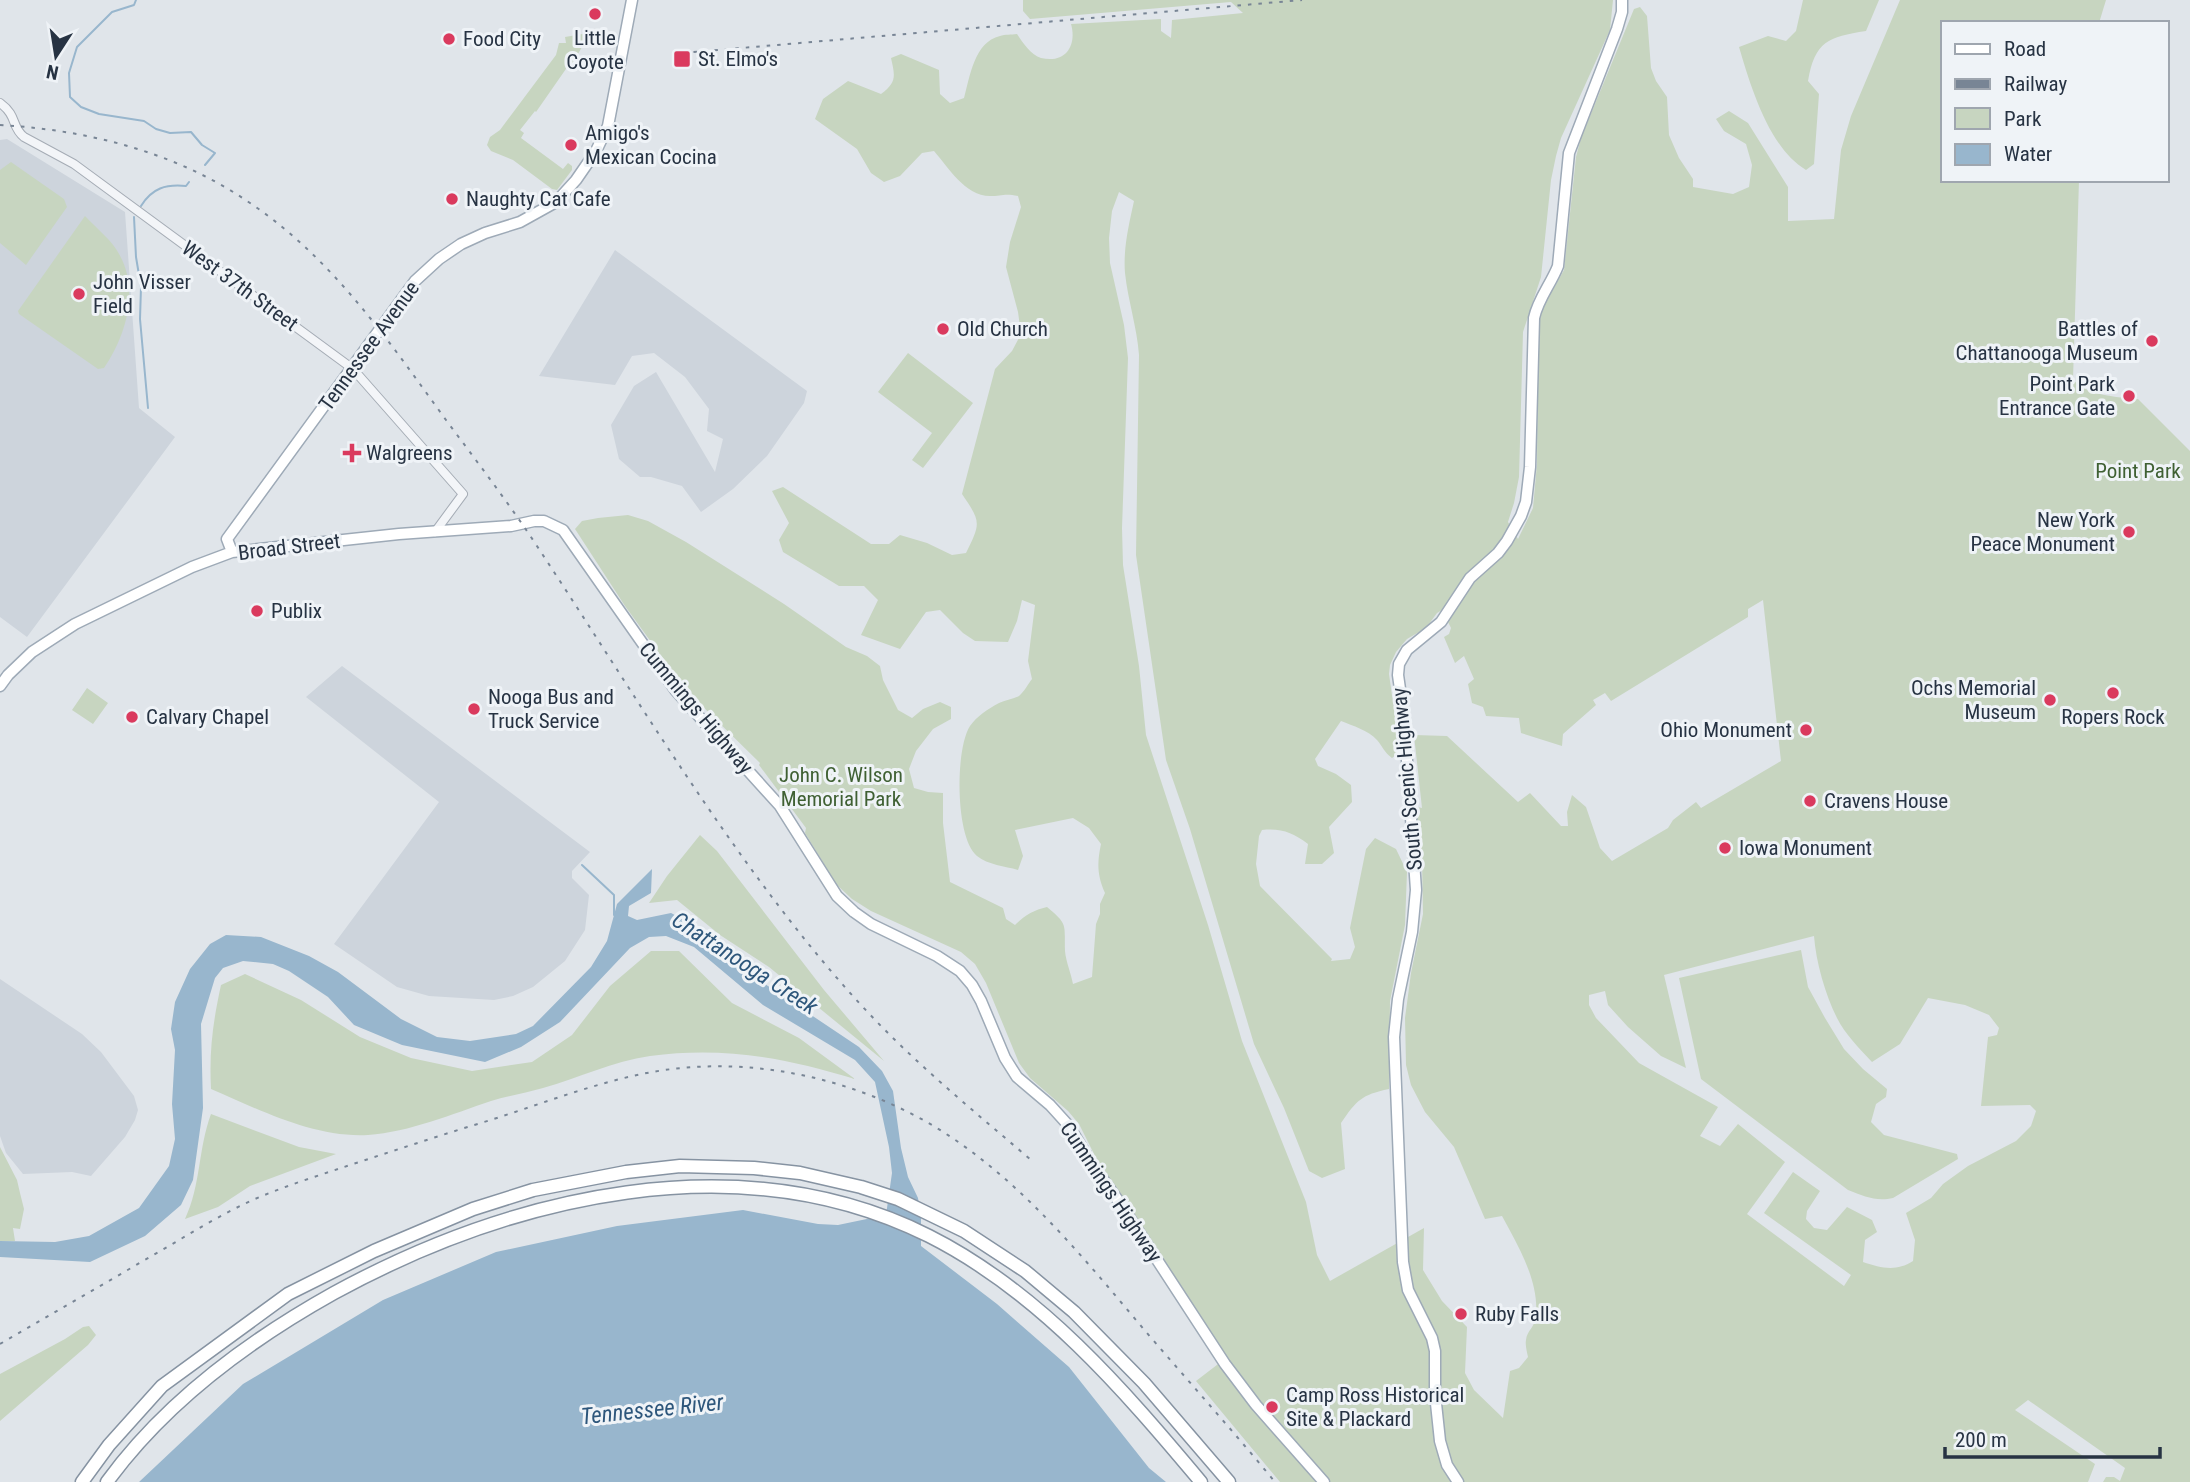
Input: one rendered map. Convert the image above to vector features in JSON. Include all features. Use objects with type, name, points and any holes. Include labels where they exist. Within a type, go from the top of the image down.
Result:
[{"type":"highway","points":[[82,1482],[109,1445],[162,1386],[288,1294],[374,1251],[473,1209],[533,1190],[626,1172],[680,1166],[754,1168],[800,1173],[861,1187],[929,1212],[964,1230],[1025,1271],[1073,1312],[1144,1383],[1229,1482]]},
{"type":"highway","points":[[107,1482],[139,1442],[168,1412],[241,1350],[294,1315],[372,1273],[474,1228],[590,1198],[698,1187],[755,1188],[806,1195],[864,1210],[928,1236],[993,1274],[1046,1315],[1115,1383],[1201,1482]]},
{"type":"main road","name":"Tennessee Avenue","points":[[232,552],[227,539],[415,281],[461,243],[537,214],[556,202],[576,180],[596,151],[608,126],[632,0]]},
{"type":"main road","name":"South Scenic Highway","points":[[1458,1482],[1447,1465],[1440,1441],[1432,1338],[1408,1290],[1403,1262],[1394,1037],[1398,999],[1412,932],[1416,890],[1399,664],[1407,650],[1441,622],[1463,586],[1498,553],[1507,541],[1526,502],[1530,467],[1534,318],[1536,308],[1553,280],[1558,265],[1569,153],[1617,29],[1622,0]]},
{"type":"main road","name":"Cummings Highway","points":[[490,528],[544,521],[563,530],[676,691],[780,806],[837,896],[871,924],[937,956],[960,971],[981,1001],[1005,1058],[1017,1077],[1050,1105],[1069,1126],[1213,1347],[1256,1405],[1322,1479]]},
{"type":"main road","name":"Broad Street","points":[[0,687],[8,675],[32,652],[75,624],[192,567],[232,552],[490,528]]},
{"type":"street","name":"West 37th Street","points":[[0,103],[12,114],[17,132],[74,164],[353,369],[463,494],[435,532]]},
{"type":"shaded area","points":[[7,139],[125,212],[139,408],[175,437],[27,637],[0,617],[0,140]]},
{"type":"shaded area","points":[[615,250],[807,391],[804,403],[767,456],[733,489],[701,512],[682,486],[651,477],[640,477],[619,459],[611,425],[634,386],[656,372],[715,472],[723,439],[707,431],[709,409],[685,377],[654,353],[632,356],[615,385],[539,376]]},
{"type":"shaded area","points":[[342,666],[590,852],[572,871],[572,878],[589,895],[585,930],[565,961],[533,987],[513,996],[494,1000],[429,996],[397,987],[334,944],[439,802],[306,697]]},
{"type":"shaded area","points":[[0,979],[82,1034],[101,1052],[134,1096],[138,1110],[135,1120],[125,1137],[91,1176],[72,1172],[23,1174],[6,1153],[0,1136]]},
{"type":"green space","points":[[1023,0],[1613,0],[1610,30],[1561,138],[1556,156],[1541,277],[1523,332],[1519,477],[1508,522],[1518,539],[1533,508],[1537,464],[1538,328],[1542,309],[1564,270],[1576,157],[1581,138],[1634,9],[1640,7],[1647,16],[1651,68],[1667,97],[1669,135],[1679,158],[1693,179],[1693,187],[1733,194],[1749,187],[1752,165],[1746,144],[1724,131],[1716,119],[1729,111],[1748,123],[1788,187],[1788,221],[1834,219],[1841,150],[1851,116],[1900,0],[2106,0],[2100,21],[1941,21],[1941,182],[2079,182],[2073,380],[2095,393],[2138,399],[2190,451],[2190,1482],[2103,1482],[2106,1477],[2114,1477],[2120,1481],[2125,1468],[2028,1400],[2015,1410],[2095,1464],[2088,1482],[1280,1482],[1196,1381],[1226,1358],[1108,1182],[1079,1124],[1030,1078],[1019,1063],[986,983],[975,964],[961,952],[871,911],[837,885],[805,833],[806,828],[760,763],[675,675],[625,606],[575,529],[582,521],[598,518],[628,515],[648,521],[784,604],[846,647],[867,656],[880,666],[883,680],[898,710],[912,718],[923,709],[940,702],[951,707],[951,719],[933,729],[916,751],[909,769],[914,788],[943,793],[943,823],[950,882],[1003,908],[1006,919],[1015,925],[1030,913],[1047,907],[1064,926],[1066,955],[1073,984],[1092,977],[1096,924],[1105,893],[1098,869],[1101,844],[1089,828],[1073,818],[1015,830],[1023,856],[1018,870],[991,863],[977,856],[970,846],[961,813],[960,772],[965,737],[970,726],[991,708],[1019,696],[1032,679],[1028,661],[1035,605],[1022,600],[1008,642],[975,641],[940,610],[926,612],[900,649],[861,635],[878,600],[864,586],[839,586],[783,552],[779,540],[789,523],[772,491],[783,487],[871,544],[889,544],[900,535],[927,543],[952,555],[966,553],[977,523],[962,494],[995,369],[1012,351],[1021,334],[1006,267],[1010,242],[1021,207],[1018,196],[981,195],[973,191],[958,180],[934,151],[922,153],[900,176],[884,182],[871,173],[857,149],[815,119],[823,99],[848,81],[881,94],[894,78],[891,58],[901,54],[939,70],[940,94],[950,103],[964,98],[974,61],[984,45],[1002,35],[1017,34],[1034,54],[1050,59],[1063,55],[1071,46],[1071,24],[1161,19],[1161,31],[1171,38],[1172,20],[1243,13],[1231,2],[1030,19],[1023,11]],"holes":[[[1119,192],[1134,201],[1125,264],[1139,355],[1136,555],[1166,760],[1190,829],[1254,1044],[1309,1171],[1322,1178],[1345,1169],[1341,1123],[1360,1100],[1389,1089],[1390,1001],[1405,925],[1407,872],[1396,849],[1375,838],[1366,849],[1350,928],[1355,947],[1350,959],[1331,961],[1332,959],[1260,886],[1256,864],[1262,830],[1287,832],[1308,844],[1305,864],[1322,864],[1334,853],[1329,827],[1352,802],[1351,785],[1318,766],[1315,759],[1341,721],[1369,734],[1392,758],[1400,752],[1390,665],[1407,639],[1426,628],[1442,610],[1451,628],[1449,634],[1444,637],[1455,663],[1464,656],[1474,679],[1468,684],[1472,703],[1483,707],[1486,716],[1519,718],[1521,733],[1562,746],[1563,734],[1596,705],[1593,700],[1605,693],[1611,701],[1748,617],[1748,609],[1763,600],[1781,761],[1701,808],[1696,802],[1673,820],[1668,828],[1612,861],[1600,848],[1586,807],[1572,795],[1567,812],[1568,826],[1561,826],[1530,793],[1518,802],[1447,736],[1414,735],[1422,808],[1418,807],[1416,814],[1422,858],[1423,914],[1405,1018],[1406,1065],[1411,1085],[1425,1112],[1454,1147],[1485,1219],[1502,1216],[1531,1276],[1536,1315],[1526,1340],[1528,1357],[1519,1368],[1510,1371],[1503,1418],[1474,1390],[1465,1373],[1467,1327],[1442,1301],[1423,1270],[1424,1228],[1330,1281],[1317,1255],[1306,1202],[1242,1041],[1208,925],[1146,735],[1139,666],[1123,565],[1128,358],[1124,325],[1110,263],[1109,238],[1112,211]],[[1814,936],[1825,988],[1837,1018],[1872,1062],[1900,1044],[1928,998],[1965,1005],[1989,1015],[1999,1028],[1997,1035],[1988,1037],[1981,1106],[2030,1105],[2036,1111],[2031,1126],[2016,1141],[1968,1166],[1943,1184],[1931,1198],[1906,1213],[1915,1240],[1913,1261],[1901,1267],[1882,1267],[1863,1262],[1865,1240],[1877,1232],[1872,1220],[1847,1207],[1827,1230],[1814,1228],[1806,1219],[1807,1211],[1820,1191],[1793,1172],[1764,1213],[1851,1275],[1844,1286],[1747,1214],[1785,1162],[1738,1124],[1720,1146],[1700,1136],[1718,1107],[1639,1063],[1596,1018],[1589,1005],[1589,995],[1605,991],[1608,1005],[1628,1027],[1661,1056],[1686,1068],[1664,975]]]},
{"type":"green space","points":[[1803,0],[1879,0],[1866,31],[1825,43],[1815,57],[1808,81],[1819,94],[1814,164],[1806,170],[1793,160],[1772,132],[1749,80],[1739,47],[1768,36],[1786,41],[1796,31]]},
{"type":"green space","points":[[588,33],[600,40],[598,43],[592,39],[585,48],[582,47],[571,66],[568,66],[520,130],[524,133],[521,138],[563,169],[568,163],[572,166],[572,170],[557,190],[552,189],[513,160],[491,151],[487,145],[490,137],[500,130],[556,55],[559,43],[566,43],[565,37]]},
{"type":"green space","points":[[11,162],[64,199],[67,207],[26,265],[0,243],[0,170]]},
{"type":"green space","name":"John Visser Field","points":[[85,216],[116,249],[128,278],[128,310],[124,325],[112,355],[104,368],[98,369],[18,311]]},
{"type":"green space","points":[[908,353],[973,403],[923,468],[912,460],[932,433],[878,392]]},
{"type":"green space","points":[[87,688],[108,703],[93,724],[72,710]]},
{"type":"green space","points":[[700,835],[717,851],[824,990],[884,1061],[769,967],[720,935],[677,900],[649,903]]},
{"type":"green space","points":[[1801,950],[1808,987],[1844,1049],[1887,1089],[1886,1097],[1876,1104],[1871,1122],[1884,1135],[1957,1154],[1958,1159],[1893,1198],[1876,1199],[1848,1190],[1701,1079],[1679,978]]},
{"type":"green space","points":[[651,951],[679,951],[732,1003],[799,1038],[855,1079],[804,1065],[729,1053],[650,1056],[491,1101],[415,1126],[368,1135],[348,1135],[308,1127],[268,1114],[211,1089],[212,1036],[221,985],[245,974],[301,1000],[360,1037],[411,1058],[472,1071],[532,1062],[572,1035],[610,986]]},
{"type":"green space","points":[[211,1114],[299,1147],[336,1154],[250,1186],[218,1207],[185,1219],[194,1193]]},
{"type":"green space","points":[[0,1147],[17,1180],[24,1209],[20,1229],[13,1228],[15,1241],[0,1241]]},
{"type":"green space","points":[[89,1326],[96,1335],[88,1345],[0,1421],[0,1374]]},
{"type":"water","name":"Tennessee River","points":[[652,869],[651,893],[629,906],[628,916],[637,920],[671,913],[686,921],[732,962],[859,1047],[882,1071],[893,1091],[901,1148],[908,1177],[918,1198],[921,1246],[997,1304],[1069,1367],[1149,1468],[1166,1482],[139,1482],[243,1384],[383,1300],[496,1252],[617,1226],[743,1210],[818,1224],[838,1225],[886,1215],[892,1173],[875,1082],[855,1060],[763,1005],[694,947],[666,936],[649,937],[630,948],[560,1022],[521,1047],[485,1062],[402,1045],[354,1025],[328,997],[289,971],[273,964],[243,961],[223,968],[215,978],[201,1024],[203,1108],[193,1180],[181,1205],[145,1236],[90,1262],[0,1257],[0,1241],[55,1242],[89,1236],[139,1208],[169,1166],[175,1139],[172,1104],[175,1050],[171,1029],[175,1002],[190,969],[210,944],[226,935],[261,937],[309,956],[338,972],[401,1019],[437,1037],[470,1041],[516,1034],[533,1026],[591,967],[607,941],[617,904]]},
{"type":"waterway","points":[[136,0],[134,5],[112,12],[77,47],[69,73],[70,97],[81,107],[99,114],[144,121],[156,129],[170,133],[191,132],[202,145],[215,153],[205,165]]},
{"type":"waterway","points":[[141,206],[160,188],[186,186],[189,182]]},
{"type":"waterway","points":[[134,217],[148,408]]},
{"type":"waterway","points":[[582,865],[614,895],[614,915]]},
{"type":"railway","points":[[683,53],[1302,0]]},
{"type":"railway","points":[[0,125],[98,138],[162,157],[192,170],[222,185],[280,225],[333,275],[380,331],[500,493],[698,794],[806,940],[857,1001],[894,1039],[1030,1159]]},
{"type":"railway","points":[[0,1344],[215,1219],[289,1185],[562,1096],[642,1074],[714,1066],[788,1072],[824,1080],[893,1105],[925,1121],[989,1165],[1018,1190],[1072,1245],[1275,1482]]},
{"type":"place","name":"Little Coyote","points":[[595,14]]},
{"type":"place","name":"Food City","points":[[449,39]]},
{"type":"place","name":"St. Elmo's","points":[[682,59]]},
{"type":"place","name":"Amigo's Mexican Cocina","points":[[571,145]]},
{"type":"place","name":"Naughty Cat Cafe","points":[[452,199]]},
{"type":"place","name":"John Visser Field","points":[[79,294]]},
{"type":"place","name":"Old Church","points":[[943,329]]},
{"type":"place","name":"Battles of Chattanooga Museum","points":[[2152,341]]},
{"type":"place","name":"Point Park Entrance Gate","points":[[2129,396]]},
{"type":"place","name":"Walgreens","points":[[352,453]]},
{"type":"place","name":"New York Peace Monument","points":[[2129,532]]},
{"type":"place","name":"Publix","points":[[257,611]]},
{"type":"place","name":"Ropers Rock","points":[[2113,693]]},
{"type":"place","name":"Ochs Memorial Museum","points":[[2050,700]]},
{"type":"place","name":"Nooga Bus and Truck Service","points":[[474,709]]},
{"type":"place","name":"Calvary Chapel","points":[[132,717]]},
{"type":"place","name":"Ohio Monument","points":[[1806,730]]},
{"type":"place","name":"Cravens House","points":[[1810,801]]},
{"type":"place","name":"Iowa Monument","points":[[1725,848]]},
{"type":"place","name":"Ruby Falls","points":[[1461,1314]]},
{"type":"place","name":"Camp Ross Historical Site & Plackard","points":[[1272,1407]]},
{"type":"park label","name":"Point Park","points":[[2138,471]]},
{"type":"park label","name":"John C. Wilson Memorial Park","points":[[841,787]]},
{"type":"water label","name":"Chattanooga Creek","points":[[745,963]]}]
